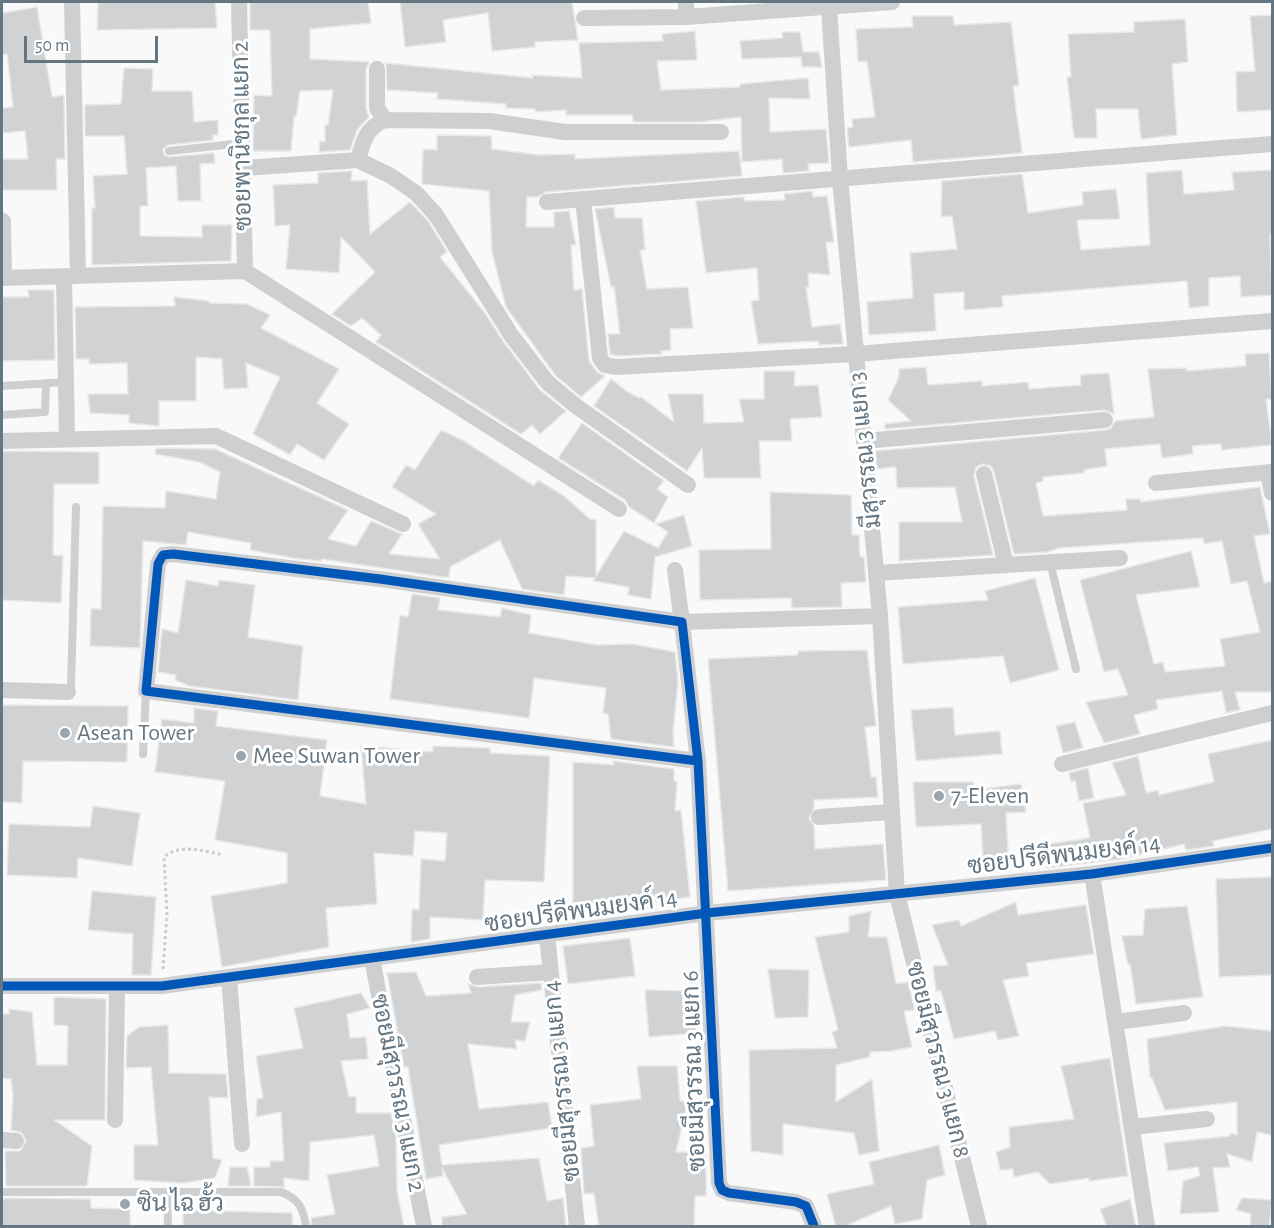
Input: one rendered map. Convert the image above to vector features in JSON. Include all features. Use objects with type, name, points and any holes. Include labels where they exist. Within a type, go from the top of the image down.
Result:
[{"type":"street","points":[[67,439],[66,382],[71,276],[72,2]]},
{"type":"street","name":"ซอยพานิชกุล แยก 2","points":[[239,2],[245,271]]},
{"type":"street","points":[[584,18],[623,9],[829,7],[892,2]]},
{"type":"street","name":"มีสุวรรณ 3 แยก 3","points":[[829,7],[840,178],[877,573],[897,894]]},
{"type":"street","points":[[377,69],[378,108],[385,120]]},
{"type":"street","points":[[358,160],[364,137],[373,125],[385,120],[489,121],[565,132],[721,132]]},
{"type":"street","points":[[547,202],[1272,144]]},
{"type":"street","points":[[244,168],[358,160],[391,176],[416,193],[436,215],[511,335],[548,383],[687,485]]},
{"type":"street","points":[[583,199],[600,358],[605,365],[616,367],[855,354],[1272,321]]},
{"type":"street","points":[[3,221],[3,278],[245,271],[619,509]]},
{"type":"street","points":[[864,441],[1105,420]]},
{"type":"street","points":[[2,441],[216,436],[403,524]]},
{"type":"street","points":[[1156,483],[1270,472],[1272,493]]},
{"type":"street","points":[[984,474],[1006,565]]},
{"type":"street","points":[[698,761],[146,691],[158,564],[163,555],[173,554],[380,579],[682,622],[880,616]]},
{"type":"street","points":[[877,573],[1120,558]]},
{"type":"street","points":[[675,570],[698,761],[707,913]]},
{"type":"street","points":[[2,690],[68,692]]},
{"type":"street","points":[[1062,764],[1272,713]]},
{"type":"street","points":[[819,817],[892,812]]},
{"type":"street","name":"ซอยปรีดีพนมยงค์ 14","points":[[2,986],[117,988],[162,986],[707,913],[1092,874],[1272,848]]},
{"type":"street","points":[[1092,874],[1147,1227]]},
{"type":"street","name":"ซอยมีสุวรรณ 3 แยก 8","points":[[897,894],[979,1227]]},
{"type":"street","name":"ซอยมีสุวรรณ 3 แยก 6","points":[[707,913],[719,1183],[722,1190],[729,1193],[796,1202],[806,1206],[814,1227]]},
{"type":"street","name":"ซอยมีสุวรรณ 3 แยก 4","points":[[547,935],[577,1227]]},
{"type":"street","name":"ซอยมีสุวรรณ 3 แยก 2","points":[[372,959],[424,1227]]},
{"type":"street","points":[[477,977],[551,972]]},
{"type":"street","points":[[228,977],[242,1144]]},
{"type":"street","points":[[115,1120],[117,988]]},
{"type":"street","points":[[1116,1022],[1184,1013]]},
{"type":"street","points":[[1132,1127],[1207,1119]]},
{"type":"lane","points":[[169,151],[243,143]]},
{"type":"lane","points":[[2,386],[66,382]]},
{"type":"lane","points":[[2,416],[45,412],[46,383]]},
{"type":"lane","points":[[68,692],[71,686],[76,507]]},
{"type":"lane","points":[[1050,562],[1076,669]]},
{"type":"lane","points":[[143,753],[146,691]]},
{"type":"lane","points":[[2,1192],[281,1192],[295,1198],[303,1210],[306,1227]]},
{"type":"lane","points":[[167,1192],[168,1227]]},
{"type":"path","points":[[162,986],[167,915],[164,857],[171,851],[195,849],[223,855]]},
{"type":"building","points":[[98,2],[215,2],[217,28],[97,30]]},
{"type":"building","points":[[250,2],[368,2],[371,23],[310,29],[310,59],[369,62],[366,69],[366,108],[369,117],[357,130],[350,150],[319,152],[320,141],[325,142],[325,125],[328,125],[333,90],[300,91],[296,117],[294,116],[291,151],[253,151],[254,95],[272,96],[270,30],[250,30]]},
{"type":"building","points":[[400,2],[572,2],[578,40],[535,42],[535,47],[492,51],[488,13],[443,20],[446,42],[405,47]]},
{"type":"building","points":[[37,7],[52,97],[64,95],[65,159],[56,159],[57,190],[2,190],[2,159],[28,159],[25,131],[3,133],[2,108],[13,107],[7,54],[2,55],[2,13]]},
{"type":"building","points":[[1272,15],[1272,110],[1237,112],[1236,72],[1255,71],[1250,16]]},
{"type":"building","points":[[912,16],[953,16],[954,25],[1011,22],[1019,86],[1013,86],[1022,153],[913,162],[911,140],[849,147],[847,128],[853,127],[852,119],[875,117],[867,61],[858,62],[856,29],[913,27]]},
{"type":"building","points":[[1185,19],[1188,62],[1172,64],[1177,135],[1141,139],[1138,109],[1096,109],[1097,138],[1074,138],[1067,77],[1071,77],[1068,34],[1134,32],[1134,22]]},
{"type":"building","points":[[695,31],[697,60],[657,61],[661,90],[740,87],[740,84],[808,78],[810,99],[769,98],[770,132],[826,129],[829,163],[808,164],[809,171],[783,173],[782,159],[742,162],[741,117],[700,122],[633,122],[632,115],[566,115],[566,110],[535,112],[535,109],[506,108],[506,104],[437,99],[438,93],[387,90],[386,63],[533,78],[532,75],[582,78],[579,43],[663,41],[662,34]]},
{"type":"building","points":[[782,32],[800,32],[803,52],[819,52],[822,67],[802,67],[801,57],[742,59],[740,41],[783,38]]},
{"type":"building","points":[[124,68],[153,69],[152,91],[192,91],[194,122],[218,120],[218,135],[213,135],[213,140],[168,145],[163,149],[164,155],[169,157],[214,153],[215,163],[200,164],[201,201],[178,201],[176,166],[146,168],[148,206],[140,206],[140,236],[202,237],[202,225],[232,225],[231,261],[92,265],[92,208],[95,208],[93,176],[127,174],[124,136],[85,136],[85,105],[121,104]]},
{"type":"building","points":[[437,135],[491,136],[492,149],[540,155],[575,154],[575,159],[739,151],[742,176],[546,192],[538,197],[527,197],[526,227],[554,227],[554,212],[569,211],[576,245],[571,245],[574,290],[582,289],[589,361],[597,372],[605,376],[581,397],[556,376],[506,307],[492,252],[489,191],[422,184],[423,149],[437,150]]},
{"type":"building","points":[[1182,170],[1184,194],[1234,190],[1232,172],[1272,170],[1272,234],[1270,234],[1272,295],[1241,297],[1240,276],[1209,278],[1209,306],[1189,308],[1187,281],[1002,296],[1003,307],[964,310],[964,292],[934,294],[936,331],[869,335],[867,302],[913,298],[910,253],[957,249],[952,216],[941,217],[942,181],[1022,174],[1028,213],[1083,205],[1082,192],[1116,189],[1120,219],[1077,220],[1081,250],[1150,245],[1146,173]]},
{"type":"building","points":[[352,171],[351,181],[367,180],[370,234],[410,202],[428,221],[447,252],[440,257],[485,313],[540,390],[566,411],[540,434],[532,425],[521,434],[376,342],[381,335],[362,318],[351,326],[332,314],[375,272],[341,237],[339,273],[286,269],[290,225],[275,226],[273,185],[318,183],[318,173]]},
{"type":"building","points":[[812,191],[813,197],[827,196],[834,242],[826,242],[830,275],[808,273],[809,287],[806,287],[812,327],[840,324],[843,344],[819,345],[818,341],[758,344],[751,301],[759,300],[757,268],[706,273],[696,201],[744,197],[744,201],[785,200],[784,194]]},
{"type":"building","points":[[614,207],[615,218],[642,218],[645,250],[640,250],[647,289],[688,287],[693,328],[670,329],[671,350],[661,351],[662,354],[617,356],[610,354],[608,334],[620,334],[614,286],[611,287],[595,209]]},
{"type":"building","points":[[28,290],[54,290],[55,360],[2,361],[2,297],[29,297]]},
{"type":"building","points":[[174,297],[209,301],[209,303],[247,304],[270,315],[261,328],[339,369],[317,403],[349,424],[324,460],[297,444],[290,455],[253,434],[280,377],[246,363],[248,388],[224,389],[222,359],[196,357],[196,401],[159,401],[159,426],[129,423],[129,415],[90,413],[88,394],[128,394],[127,363],[89,364],[89,359],[76,359],[75,307],[175,306]]},
{"type":"building","points":[[1269,353],[1272,399],[1266,399],[1272,445],[1222,450],[1221,444],[1192,446],[1193,454],[1162,458],[1160,444],[1105,449],[1107,466],[1084,470],[1084,473],[1043,477],[1043,481],[1036,483],[1043,516],[1127,510],[1126,499],[1140,499],[1141,502],[1260,487],[1270,534],[1254,536],[1264,583],[1272,581],[1272,692],[1235,692],[1240,710],[1226,713],[1222,691],[1156,700],[1158,709],[1134,715],[1140,734],[1104,743],[1086,702],[1128,695],[1118,669],[1104,672],[1080,580],[1191,551],[1200,587],[1136,595],[1154,664],[1163,662],[1165,672],[1225,666],[1220,639],[1260,632],[1247,581],[1231,584],[1222,541],[1204,544],[1203,538],[1059,548],[1047,552],[1014,554],[994,472],[991,466],[982,464],[976,467],[974,476],[993,555],[899,561],[899,522],[962,522],[955,487],[897,488],[896,467],[877,469],[875,451],[1106,430],[1111,428],[1115,421],[1154,417],[1148,369],[1187,368],[1187,371],[1246,366],[1245,354]]},
{"type":"building","points":[[926,367],[928,385],[982,381],[982,386],[1028,382],[1029,389],[1081,385],[1080,375],[1109,373],[1114,414],[1104,410],[885,429],[885,424],[911,421],[888,400],[899,377],[899,369]]},
{"type":"building","points":[[764,371],[795,371],[794,386],[818,385],[822,417],[790,419],[792,441],[759,441],[761,478],[704,478],[702,448],[687,471],[594,406],[611,379],[628,392],[641,397],[674,422],[668,394],[703,394],[704,423],[744,422],[739,399],[764,399]]},
{"type":"building","points":[[582,423],[664,481],[657,489],[668,497],[654,523],[629,507],[625,500],[558,458]]},
{"type":"building","points":[[441,430],[464,441],[534,486],[538,480],[564,496],[591,520],[596,519],[596,576],[624,531],[658,548],[668,532],[656,524],[684,515],[692,546],[655,557],[651,599],[628,595],[629,587],[593,581],[595,578],[566,576],[564,595],[522,589],[500,540],[450,567],[449,577],[442,577],[322,559],[321,561],[293,558],[250,550],[251,543],[188,532],[186,545],[143,541],[140,648],[90,646],[91,609],[101,609],[103,506],[165,508],[166,491],[216,499],[220,472],[199,462],[155,454],[156,448],[215,449],[348,510],[328,539],[356,546],[371,521],[402,534],[389,554],[440,559],[418,524],[436,514],[392,487],[406,465],[415,470]]},
{"type":"building","points":[[2,451],[99,452],[99,484],[54,484],[53,555],[63,556],[61,603],[2,600]]},
{"type":"building","points":[[770,492],[851,495],[852,535],[859,535],[860,557],[864,557],[866,582],[841,583],[842,607],[792,608],[791,598],[700,600],[699,550],[771,549]]},
{"type":"building","points":[[1035,578],[1059,670],[1010,683],[1003,656],[903,664],[898,607],[988,600],[985,591]]},
{"type":"building","points":[[186,580],[218,586],[219,580],[255,585],[248,637],[303,646],[298,700],[190,686],[175,680],[176,675],[158,672],[162,629],[178,633]]},
{"type":"building","points":[[412,594],[440,598],[438,610],[500,617],[502,608],[531,615],[529,633],[597,645],[632,644],[675,652],[678,682],[673,731],[674,747],[611,739],[608,714],[603,713],[606,688],[534,678],[529,718],[390,699],[400,615],[408,617]]},
{"type":"building","points":[[867,650],[876,726],[865,727],[871,777],[876,777],[878,797],[814,800],[814,808],[809,818],[814,826],[815,849],[883,844],[886,880],[728,891],[708,659],[798,655],[798,651]]},
{"type":"building","name":"Asean Tower","points":[[2,705],[128,706],[127,762],[23,761],[22,803],[2,802]]},
{"type":"building","points":[[953,707],[955,735],[1000,731],[1002,754],[916,761],[911,710]]},
{"type":"building","points":[[194,708],[218,711],[216,726],[327,740],[320,796],[366,804],[361,746],[433,752],[433,746],[490,748],[490,753],[550,756],[544,882],[485,880],[483,920],[430,917],[430,939],[411,942],[412,909],[419,910],[421,859],[445,861],[447,833],[415,831],[413,856],[374,853],[377,904],[326,908],[329,947],[222,967],[211,896],[287,883],[287,853],[215,840],[225,781],[155,772],[162,719],[194,723]]},
{"type":"building","points":[[1075,722],[1083,748],[1063,753],[1056,726]]},
{"type":"building","points":[[1272,740],[1272,829],[1213,841],[1214,846],[1186,850],[1184,844],[1122,859],[1046,868],[1042,845],[1090,838],[1083,803],[1126,795],[1112,763],[1138,756],[1146,793],[1158,790],[1159,795],[1214,782],[1208,754]]},
{"type":"building","points":[[613,761],[674,769],[674,781],[677,782],[675,811],[681,810],[690,897],[573,910],[573,762],[614,765]]},
{"type":"building","points":[[1088,768],[1094,798],[1079,801],[1075,780],[1071,782],[1069,773]]},
{"type":"building","points":[[913,782],[973,782],[974,790],[1021,784],[1026,812],[1006,813],[1009,872],[984,872],[981,824],[916,827]]},
{"type":"building","points":[[93,806],[140,813],[132,866],[78,858],[77,878],[7,875],[9,824],[90,827]]},
{"type":"building","points":[[1272,877],[1272,975],[1219,977],[1216,879]]},
{"type":"building","points":[[92,891],[156,897],[151,975],[132,975],[133,934],[88,930]]},
{"type":"building","points":[[1016,902],[1018,915],[1086,905],[1094,954],[1026,963],[1029,976],[1003,980],[1019,1036],[998,1040],[995,1031],[954,1039],[941,991],[936,991],[933,966],[948,965],[932,925],[959,920],[961,926]]},
{"type":"building","points":[[1187,906],[1203,997],[1136,1004],[1130,964],[1128,964],[1122,936],[1143,935],[1145,909]]},
{"type":"building","points":[[871,911],[868,937],[887,937],[896,984],[908,982],[915,1010],[904,1011],[912,1047],[870,1052],[870,1057],[836,1065],[836,1102],[872,1079],[879,1151],[859,1155],[854,1133],[783,1124],[783,1155],[751,1151],[749,1050],[837,1048],[832,1032],[838,1030],[815,937],[849,932],[849,916]]},
{"type":"building","points":[[630,938],[635,976],[568,984],[563,946]]},
{"type":"building","points":[[768,969],[809,970],[808,1017],[775,1018]]},
{"type":"building","points":[[416,972],[426,996],[471,993],[468,984],[478,987],[541,983],[542,990],[515,995],[511,1022],[530,1022],[525,1041],[515,1040],[517,1049],[468,1044],[479,1109],[548,1102],[552,1128],[439,1145],[442,1165],[539,1158],[547,1201],[563,1198],[566,1227],[442,1227],[442,1217],[467,1214],[442,1168],[443,1176],[426,1179],[408,1067],[404,1067],[387,973]]},
{"type":"building","points":[[645,990],[696,991],[696,1033],[649,1037]]},
{"type":"building","points":[[361,993],[370,1008],[347,1014],[350,1038],[366,1037],[368,1059],[341,1061],[349,1097],[356,1096],[356,1113],[391,1113],[396,1136],[397,1191],[404,1227],[312,1227],[311,1218],[335,1214],[327,1175],[379,1166],[374,1135],[310,1142],[309,1181],[284,1178],[284,1187],[254,1186],[254,1167],[270,1167],[270,1161],[284,1161],[281,1112],[256,1117],[257,1099],[263,1098],[256,1056],[303,1048],[294,1008]]},
{"type":"building","points":[[54,997],[106,999],[105,1120],[54,1120],[92,1146],[87,1186],[6,1186],[5,1151],[20,1151],[26,1141],[22,1133],[11,1130],[13,1096],[11,1079],[2,1078],[2,1014],[9,1014],[9,1009],[32,1012],[37,1065],[67,1065],[68,1026],[54,1025]]},
{"type":"building","points":[[168,1025],[169,1073],[226,1074],[228,1098],[209,1097],[213,1158],[222,1160],[215,1178],[184,1183],[134,1180],[134,1145],[158,1145],[151,1067],[126,1068],[127,1036],[139,1027]]},
{"type":"building","points":[[1225,1026],[1272,1031],[1272,1135],[1257,1132],[1252,1162],[1227,1154],[1230,1167],[1213,1168],[1219,1212],[1180,1214],[1183,1181],[1200,1176],[1198,1167],[1168,1171],[1164,1143],[1230,1136],[1230,1133],[1237,1135],[1237,1102],[1165,1110],[1152,1078],[1150,1078],[1147,1039]]},
{"type":"building","points":[[1110,1058],[1128,1176],[1089,1181],[1089,1178],[1050,1184],[1038,1172],[1014,1177],[1013,1169],[1000,1170],[996,1152],[1010,1147],[1009,1127],[1074,1119],[1061,1066]]},
{"type":"building","points":[[637,1066],[677,1066],[680,1101],[688,1101],[676,1152],[706,1152],[706,1196],[695,1196],[694,1227],[599,1227],[594,1193],[584,1194],[581,1148],[594,1146],[590,1105],[641,1099]]},
{"type":"building","points":[[939,1145],[945,1175],[927,1180],[922,1219],[895,1224],[891,1206],[843,1227],[836,1227],[827,1194],[874,1184],[869,1162]]},
{"type":"building","points":[[230,1167],[247,1167],[251,1186],[228,1186]]},
{"type":"building","points":[[6,1198],[90,1199],[91,1208],[130,1209],[130,1227],[2,1227],[2,1200]]},
{"type":"building","points":[[1242,1198],[1272,1200],[1269,1227],[1250,1227],[1251,1214],[1236,1210]]},
{"type":"building","points":[[1130,1199],[1136,1227],[1107,1227],[1100,1209]]},
{"type":"building","points":[[183,1210],[292,1213],[293,1227],[183,1227]]},
{"type":"cycle path","points":[[698,761],[146,691],[158,564],[163,555],[173,554],[380,579],[682,622],[698,761],[719,1183],[722,1190],[729,1193],[796,1202],[806,1206],[814,1226]]},
{"type":"cycle path","points":[[2,986],[162,986],[707,913],[1092,874],[1272,848]]},
{"type":"place","name":"Asean Tower","points":[[65,733]]},
{"type":"place","name":"Mee Suwan Tower","points":[[241,756]]},
{"type":"place","name":"7-Eleven","points":[[939,796]]},
{"type":"place","name":"ซิน ไฉ ฮั้ว","points":[[125,1204]]}]
